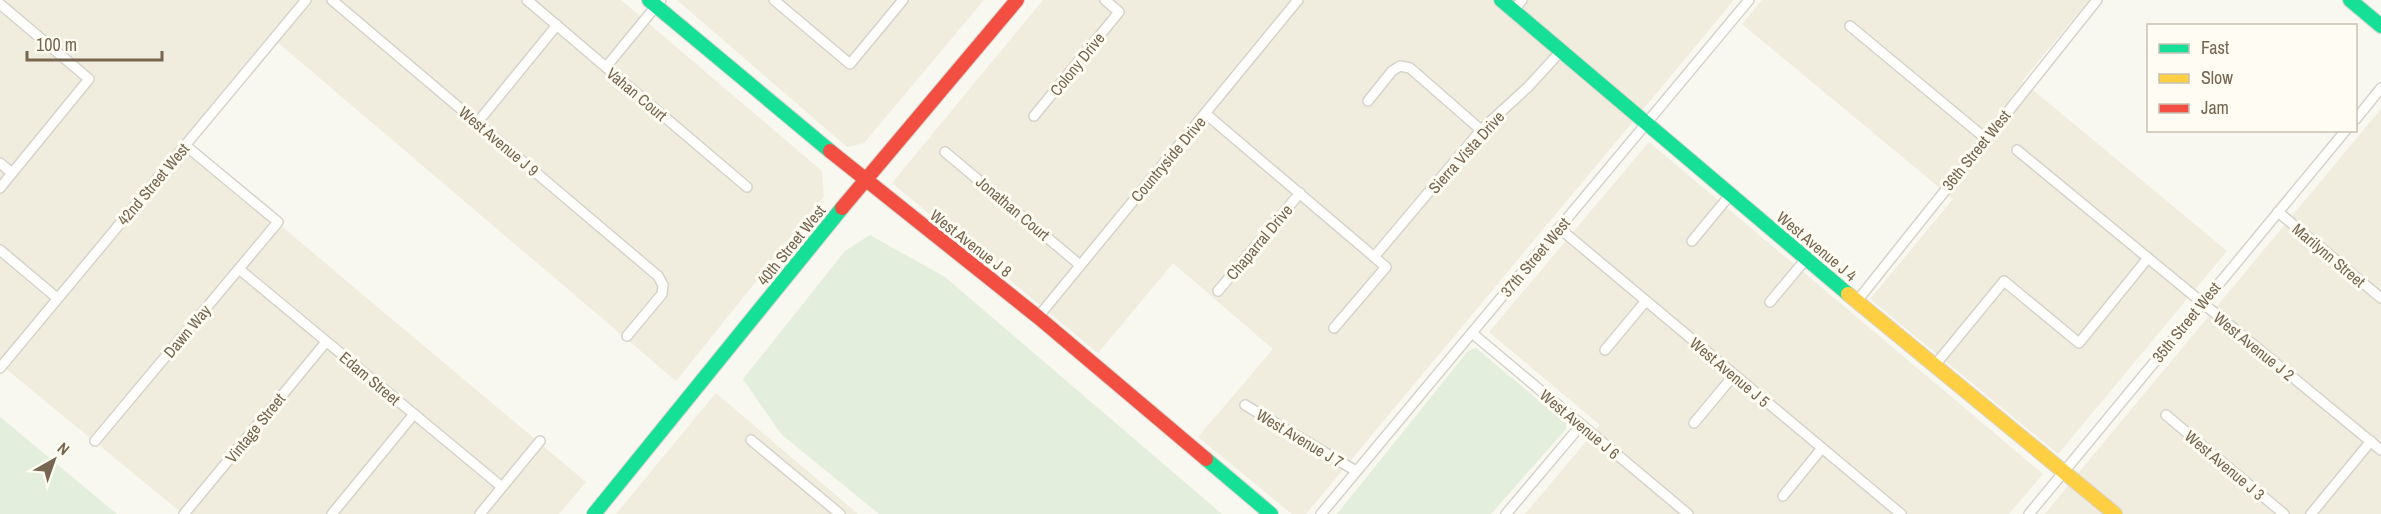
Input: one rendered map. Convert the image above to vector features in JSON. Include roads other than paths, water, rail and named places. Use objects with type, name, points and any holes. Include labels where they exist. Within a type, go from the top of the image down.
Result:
[{"type":"street","name":"42nd Street West","points":[[0,368],[306,0]]},
{"type":"street","name":"West Avenue J 9","points":[[332,0],[658,276],[663,285],[662,294],[627,336]]},
{"type":"street","name":"Vahan Court","points":[[527,0],[747,187]]},
{"type":"street","points":[[774,0],[849,64],[903,0]]},
{"type":"street","name":"40th Street West","points":[[594,514],[865,180],[1017,0]]},
{"type":"street","name":"Colony Drive","points":[[1034,116],[1119,12],[1105,0]]},
{"type":"street","name":"Countryside Drive","points":[[1038,317],[1298,0]]},
{"type":"street","name":"West Avenue J 4","points":[[1501,0],[1518,5],[1561,51],[1646,124],[2115,514]]},
{"type":"street","name":"36th Street West","points":[[1857,301],[2097,0]]},
{"type":"street","points":[[2350,0],[2381,26]]},
{"type":"street","points":[[606,67],[655,2]]},
{"type":"street","name":"West Avenue J 8","points":[[655,2],[865,180],[1038,317],[1271,514]]},
{"type":"street","name":"37th Street West","points":[[1321,514],[1646,124],[1744,2]]},
{"type":"street","points":[[0,4],[89,79],[0,188]]},
{"type":"street","points":[[477,123],[557,25]]},
{"type":"street","points":[[1850,26],[1985,138]]},
{"type":"street","name":"Sierra Vista Drive","points":[[1374,257],[1481,130],[1528,87],[1561,51]]},
{"type":"street","points":[[1368,101],[1392,71],[1400,66],[1410,68],[1481,130]]},
{"type":"street","points":[[2357,116],[2381,88]]},
{"type":"street","points":[[1206,114],[1386,267],[1334,328]]},
{"type":"street","name":"35th Street West","points":[[2029,514],[2344,132]]},
{"type":"street","name":"Dawn Way","points":[[95,441],[278,222],[185,145]]},
{"type":"street","name":"West Avenue J 2","points":[[2017,150],[2381,450]]},
{"type":"street","name":"Jonathan Court","points":[[945,152],[1080,265]]},
{"type":"street","points":[[0,163],[12,173]]},
{"type":"street","name":"Chaparral Drive","points":[[1218,291],[1299,193]]},
{"type":"street","points":[[1692,241],[1730,195]]},
{"type":"street","name":"Marilynn Street","points":[[2277,212],[2381,298]]},
{"type":"street","name":"West Avenue J 5","points":[[1559,228],[1901,514]]},
{"type":"street","points":[[0,250],[57,298]]},
{"type":"street","points":[[1935,365],[2004,281],[2079,343],[2148,258]]},
{"type":"street","points":[[1770,302],[1806,259]]},
{"type":"street","name":"Edam Street","points":[[239,269],[502,487]]},
{"type":"street","points":[[1605,350],[1645,302]]},
{"type":"street","name":"West Avenue J 6","points":[[1472,333],[1682,512]]},
{"type":"street","name":"Vintage Street","points":[[184,514],[326,342]]},
{"type":"street","points":[[1694,423],[1734,375]]},
{"type":"street","name":"West Avenue J 7","points":[[1245,405],[1356,471]]},
{"type":"street","points":[[332,514],[414,414]]},
{"type":"street","name":"West Avenue J 3","points":[[2166,415],[2284,514]]},
{"type":"street","points":[[1506,514],[1581,425]]},
{"type":"street","points":[[751,440],[840,514]]},
{"type":"street","points":[[480,514],[540,441]]},
{"type":"street","points":[[2311,514],[2371,441]]},
{"type":"street","points":[[1783,496],[1822,448]]}]
